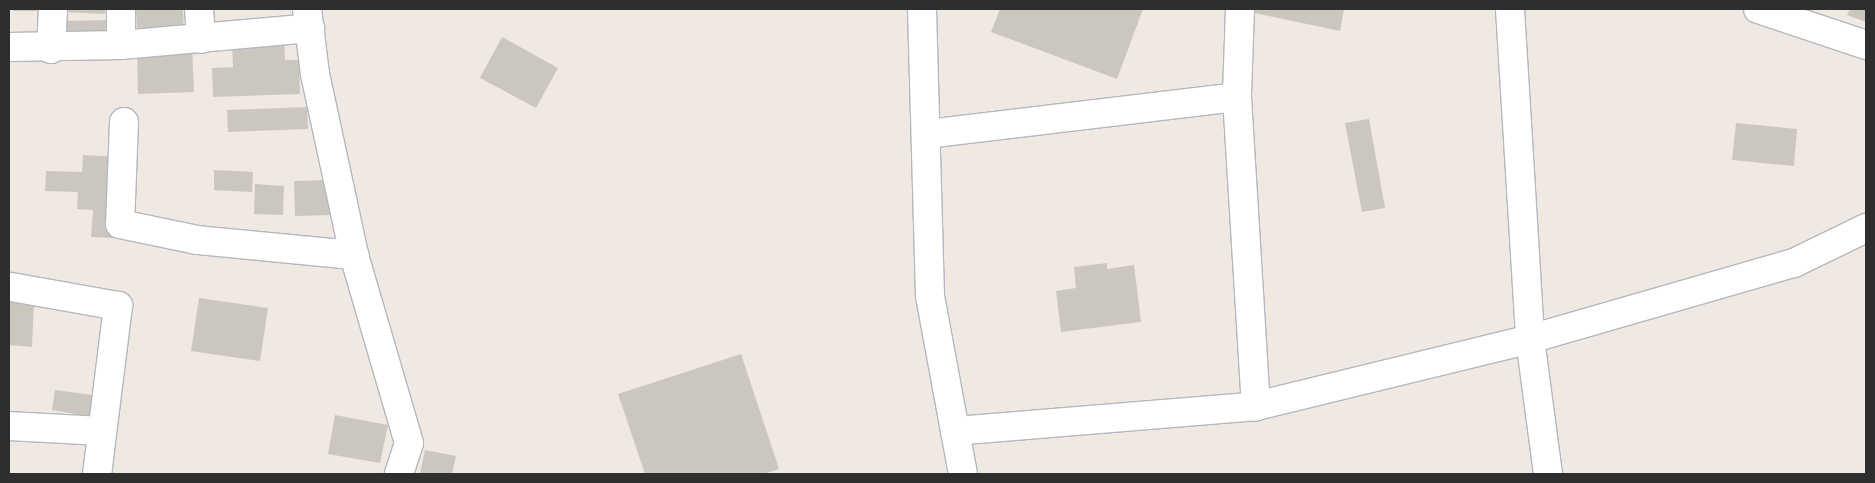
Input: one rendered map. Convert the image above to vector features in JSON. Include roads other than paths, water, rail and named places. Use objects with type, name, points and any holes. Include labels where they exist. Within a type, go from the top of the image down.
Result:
[{"type":"street","points":[[51,48],[52,9]]},
{"type":"street","points":[[121,9],[121,45]]},
{"type":"street","points":[[199,9],[200,39]]},
{"type":"street","points":[[922,9],[927,134],[930,296],[963,474]]},
{"type":"street","points":[[1240,9],[1238,98],[1256,406]]},
{"type":"street","points":[[1510,9],[1530,339],[1548,474]]},
{"type":"street","points":[[1760,9],[1866,45]]},
{"type":"street","points":[[9,47],[51,48],[200,39],[308,18],[354,255],[409,443],[400,474]]},
{"type":"street","points":[[927,134],[1238,98]]},
{"type":"street","points":[[124,122],[120,224],[197,240],[354,255]]},
{"type":"street","points":[[955,431],[1256,406],[1530,339],[1794,263],[1866,228]]},
{"type":"street","points":[[11,287],[118,306],[97,474]]},
{"type":"street","points":[[9,426],[102,431]]}]
